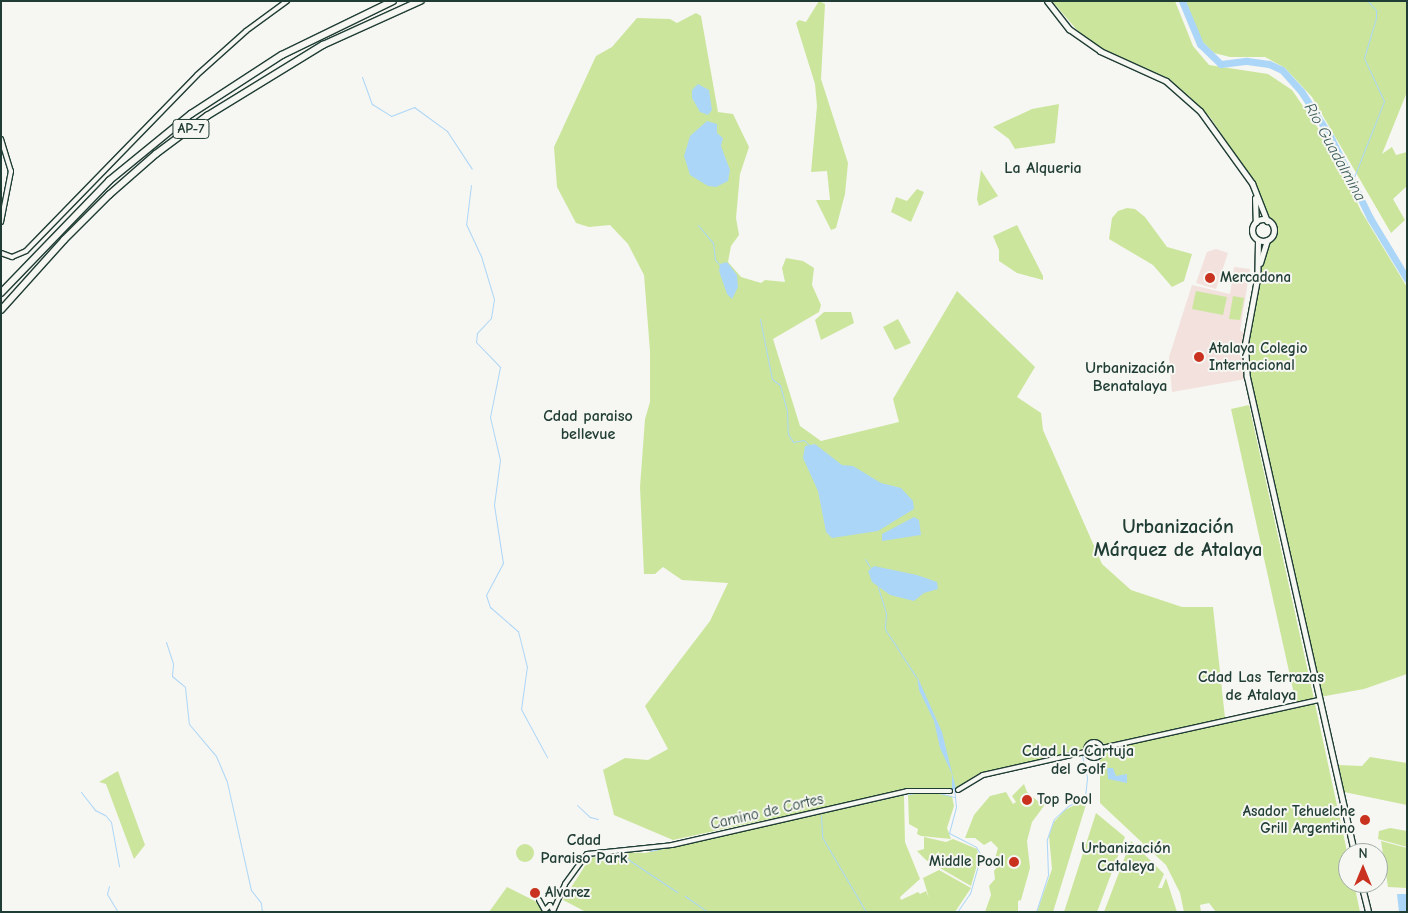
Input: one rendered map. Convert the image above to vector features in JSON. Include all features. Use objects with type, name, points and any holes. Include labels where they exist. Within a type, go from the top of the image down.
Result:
[{"type":"highway","name":"AP-7","points":[[1,293],[109,181],[191,114],[282,55],[393,1]]},
{"type":"highway","name":"AP-7","points":[[1,310],[64,240],[110,195],[156,154],[207,116],[323,45],[420,1]]},
{"type":"main road","points":[[1047,1],[1069,29],[1100,51],[1173,87],[1200,110],[1246,174],[1267,220],[1274,230],[1267,240],[1258,271],[1245,344],[1248,377],[1352,843]]},
{"type":"main road","points":[[1246,174],[1255,198],[1256,222],[1252,232],[1258,240],[1258,271]]},
{"type":"main road","points":[[1256,222],[1267,220]]},
{"type":"main road","points":[[1258,240],[1267,240]]},
{"type":"main road","points":[[1363,893],[1368,912]]},
{"type":"street","points":[[1,253],[12,257],[26,252],[197,75],[252,26],[287,1]]},
{"type":"street","points":[[1,139],[10,171],[1,222]]},
{"type":"street","points":[[1085,752],[1089,757],[1096,757],[1102,748],[1319,700]]},
{"type":"street","points":[[958,790],[983,775],[1085,752],[1090,744],[1097,744],[1102,748]]},
{"type":"street","name":"Camino de Cortes","points":[[552,908],[587,854],[672,845],[913,790],[950,792]]},
{"type":"street","points":[[539,900],[552,908],[545,911],[539,900]]},
{"type":"shaded area","name":"Mercadona","points":[[1216,249],[1228,253],[1216,289],[1196,283],[1207,252]]},
{"type":"shaded area","points":[[1234,267],[1250,269],[1240,331],[1245,332],[1246,379],[1172,392],[1169,357],[1192,285],[1230,294]]},
{"type":"green space","points":[[819,1],[825,4],[821,79],[848,163],[845,194],[836,228],[831,230],[816,200],[830,200],[827,171],[811,172],[817,106],[815,84],[796,23],[799,20],[806,22]]},
{"type":"green space","points":[[1052,1],[1175,1],[1193,46],[1209,65],[1268,74],[1292,90],[1333,150],[1361,211],[1407,287],[1407,674],[1364,689],[1320,697],[1252,388],[1248,355],[1250,322],[1265,250],[1278,231],[1265,213],[1251,178],[1210,117],[1189,96],[1168,78],[1101,48],[1077,30]]},
{"type":"green space","points":[[1185,1],[1407,1],[1407,92],[1382,154],[1392,147],[1396,155],[1407,152],[1407,186],[1393,199],[1405,220],[1391,233],[1312,97],[1285,68],[1265,57],[1230,57],[1214,53],[1201,40]]},
{"type":"green space","points":[[696,13],[701,16],[718,112],[733,114],[749,147],[740,174],[736,218],[739,235],[731,246],[728,262],[741,277],[761,283],[765,280],[785,282],[782,268],[786,258],[803,261],[814,268],[812,285],[821,305],[819,312],[773,339],[800,426],[821,441],[899,422],[893,399],[957,291],[1035,367],[1017,397],[1041,413],[1043,430],[1102,564],[1131,590],[1182,607],[1213,607],[1225,718],[1106,745],[1099,740],[1090,741],[1079,752],[976,775],[956,789],[914,788],[673,840],[614,815],[603,770],[625,758],[648,760],[668,749],[645,706],[710,621],[728,583],[682,580],[663,567],[655,574],[644,574],[640,487],[645,419],[650,402],[650,351],[644,275],[628,244],[610,225],[589,227],[576,223],[557,187],[554,147],[596,56],[612,47],[637,18],[670,19],[677,23]]},
{"type":"green space","points":[[1059,104],[1055,143],[1015,149],[1009,139],[993,127],[1032,109]]},
{"type":"green space","points":[[981,170],[998,196],[979,206],[977,199]]},
{"type":"green space","points":[[917,189],[924,192],[911,222],[891,212],[896,197],[907,201]]},
{"type":"green space","points":[[1127,208],[1135,209],[1145,217],[1167,247],[1192,254],[1184,281],[1172,287],[1153,265],[1109,239],[1112,218],[1118,211]]},
{"type":"green space","points":[[1017,225],[1043,276],[1043,280],[1017,273],[999,261],[999,250],[993,236]]},
{"type":"green space","points":[[1196,291],[1227,297],[1223,315],[1192,309]]},
{"type":"green space","points":[[1233,296],[1244,298],[1240,320],[1229,319]]},
{"type":"green space","points":[[824,312],[851,312],[854,323],[821,340],[815,320]]},
{"type":"green space","points":[[898,319],[911,343],[895,350],[883,327]]},
{"type":"green space","points":[[1249,405],[1314,699],[1296,703],[1231,409]]},
{"type":"green space","points":[[1315,704],[1345,843],[1338,843],[1338,893],[1356,893],[1360,912],[1216,912],[1209,903],[1200,905],[1201,912],[1184,912],[1180,893],[1166,865],[1100,803],[1100,760],[1109,749]]},
{"type":"green space","points":[[1370,757],[1407,763],[1407,805],[1344,792],[1338,765],[1362,766]]},
{"type":"green space","points":[[118,771],[145,845],[134,859],[106,784],[99,782]]},
{"type":"green space","points":[[1024,784],[1027,792],[1040,803],[1045,802],[1032,822],[1027,841],[1030,868],[1021,900],[1018,901],[1018,912],[985,912],[991,895],[989,886],[995,879],[994,871],[1000,863],[995,858],[998,848],[991,841],[984,845],[975,838],[965,838],[974,815],[990,796],[1006,792],[1013,804],[1016,802],[1012,796]]},
{"type":"green space","points":[[925,792],[952,796],[954,806],[947,828],[951,839],[921,836],[917,834],[918,829],[909,824],[908,795]]},
{"type":"green space","points":[[904,795],[905,842],[920,879],[900,897],[901,900],[918,892],[920,894],[926,891],[929,898],[923,878],[939,870],[971,888],[955,912],[586,912],[563,900],[590,858],[623,852],[645,853]]},
{"type":"green space","points":[[1088,798],[1053,912],[1037,912],[1052,869],[1049,836],[1054,822],[1065,810]]},
{"type":"green space","points":[[1096,813],[1125,837],[1097,912],[1064,912]]},
{"type":"green space","points":[[1390,828],[1407,831],[1407,847],[1378,839],[1379,831]]},
{"type":"green space","points":[[924,837],[946,842],[953,839],[977,849],[979,858],[971,886],[926,860],[917,851],[924,849]]},
{"type":"green space","points":[[1131,841],[1164,874],[1158,888],[1162,888],[1166,878],[1177,912],[1104,912]]},
{"type":"green space","points":[[1381,841],[1407,848],[1407,888],[1388,887],[1388,843],[1381,843]]},
{"type":"green space","points":[[525,844],[531,847],[534,853],[531,859],[525,862],[519,859],[516,853],[519,847]]},
{"type":"green space","points":[[507,887],[535,901],[544,912],[489,912]]},
{"type":"water","points":[[698,84],[709,90],[712,110],[708,115],[700,112],[692,98],[692,90]]},
{"type":"water","points":[[707,121],[717,124],[717,133],[723,138],[721,146],[730,170],[728,181],[716,187],[708,186],[690,175],[684,156],[690,136]]},
{"type":"water","points":[[727,262],[737,275],[738,287],[732,299],[727,294],[719,271],[720,264]]},
{"type":"water","points":[[815,444],[842,465],[853,466],[881,483],[901,488],[913,501],[914,509],[878,531],[832,538],[826,532],[818,491],[803,458],[805,446]]},
{"type":"water","points":[[914,517],[919,520],[921,535],[882,541],[882,534]]},
{"type":"water","points":[[874,566],[917,575],[937,582],[938,589],[924,593],[914,601],[890,595],[872,582],[868,571]]},
{"type":"water","points":[[917,676],[942,732],[956,789],[952,790],[952,774],[940,748],[934,721],[919,690]]},
{"type":"water","points":[[1107,768],[1113,768],[1116,776],[1127,774],[1127,783],[1108,779]]},
{"type":"water","points":[[1397,894],[1407,894],[1407,912],[1399,912]]},
{"type":"waterway","name":"Rio Guadalmina","points":[[1182,1],[1200,44],[1221,64],[1247,61],[1269,64],[1282,70],[1301,91],[1331,138],[1370,218],[1407,279]]},
{"type":"waterway","points":[[1352,182],[1384,101],[1364,58],[1376,18],[1376,10],[1368,1]]},
{"type":"waterway","points":[[362,77],[372,104],[391,116],[414,107],[447,131],[472,169]]},
{"type":"waterway","points":[[471,185],[466,224],[481,256],[494,299],[491,318],[477,333],[476,342],[500,367],[490,417],[500,460],[494,505],[503,563],[486,595],[490,607],[518,631],[527,666],[521,709],[547,757]]},
{"type":"waterway","points":[[698,225],[713,243],[715,260],[720,265]]},
{"type":"waterway","points":[[760,319],[772,379],[780,385],[787,411],[788,434],[793,442],[804,440],[810,446]]},
{"type":"waterway","points":[[865,559],[870,567]]},
{"type":"waterway","points":[[878,587],[886,613],[885,629],[916,677]]},
{"type":"waterway","points":[[166,642],[173,664],[172,676],[185,687],[189,724],[216,756],[227,782],[251,890],[261,903],[262,912]]},
{"type":"waterway","points":[[1036,912],[1048,875],[1047,839],[1054,819],[1068,806],[1085,797],[1087,777],[1082,756]]},
{"type":"waterway","points":[[954,788],[956,807],[949,833],[976,847],[981,855],[970,893],[957,912]]},
{"type":"waterway","points":[[81,792],[95,810],[105,815],[111,822],[119,866]]},
{"type":"waterway","points":[[909,794],[915,793]]},
{"type":"waterway","points":[[939,793],[954,797]]},
{"type":"waterway","points":[[650,851],[905,794]]},
{"type":"waterway","points":[[577,805],[590,817],[598,819]]},
{"type":"waterway","points":[[821,815],[822,837],[866,912]]},
{"type":"waterway","points":[[620,854],[677,892]]},
{"type":"waterway","points":[[109,886],[107,894],[118,912]]},
{"type":"waterway","points":[[685,896],[708,912]]},
{"type":"place","name":"Mercadona","points":[[1210,278]]},
{"type":"place","name":"Atalaya Colegio Internacional","points":[[1199,357]]},
{"type":"place","name":"Top Pool","points":[[1027,800]]},
{"type":"place","name":"Asador Tehuelche Grill Argentino","points":[[1365,820]]},
{"type":"place","name":"Middle Pool","points":[[1014,862]]},
{"type":"place","name":"Alvarez","points":[[535,893]]},
{"type":"district","name":"La Alqueria","points":[[1043,168]]},
{"type":"district","name":"Urbanización Benatalaya","points":[[1130,377]]},
{"type":"district","name":"Cdad paraiso bellevue","points":[[588,425]]},
{"type":"district","name":"Urbanización Márquez de Atalaya","points":[[1178,538]]},
{"type":"district","name":"Cdad Las Terrazas de Atalaya","points":[[1261,686]]},
{"type":"district","name":"Cdad La Cartuja del Golf","points":[[1078,760]]},
{"type":"district","name":"Cdad Paraiso Park","points":[[584,849]]},
{"type":"district","name":"Urbanización Cataleya","points":[[1126,857]]}]
